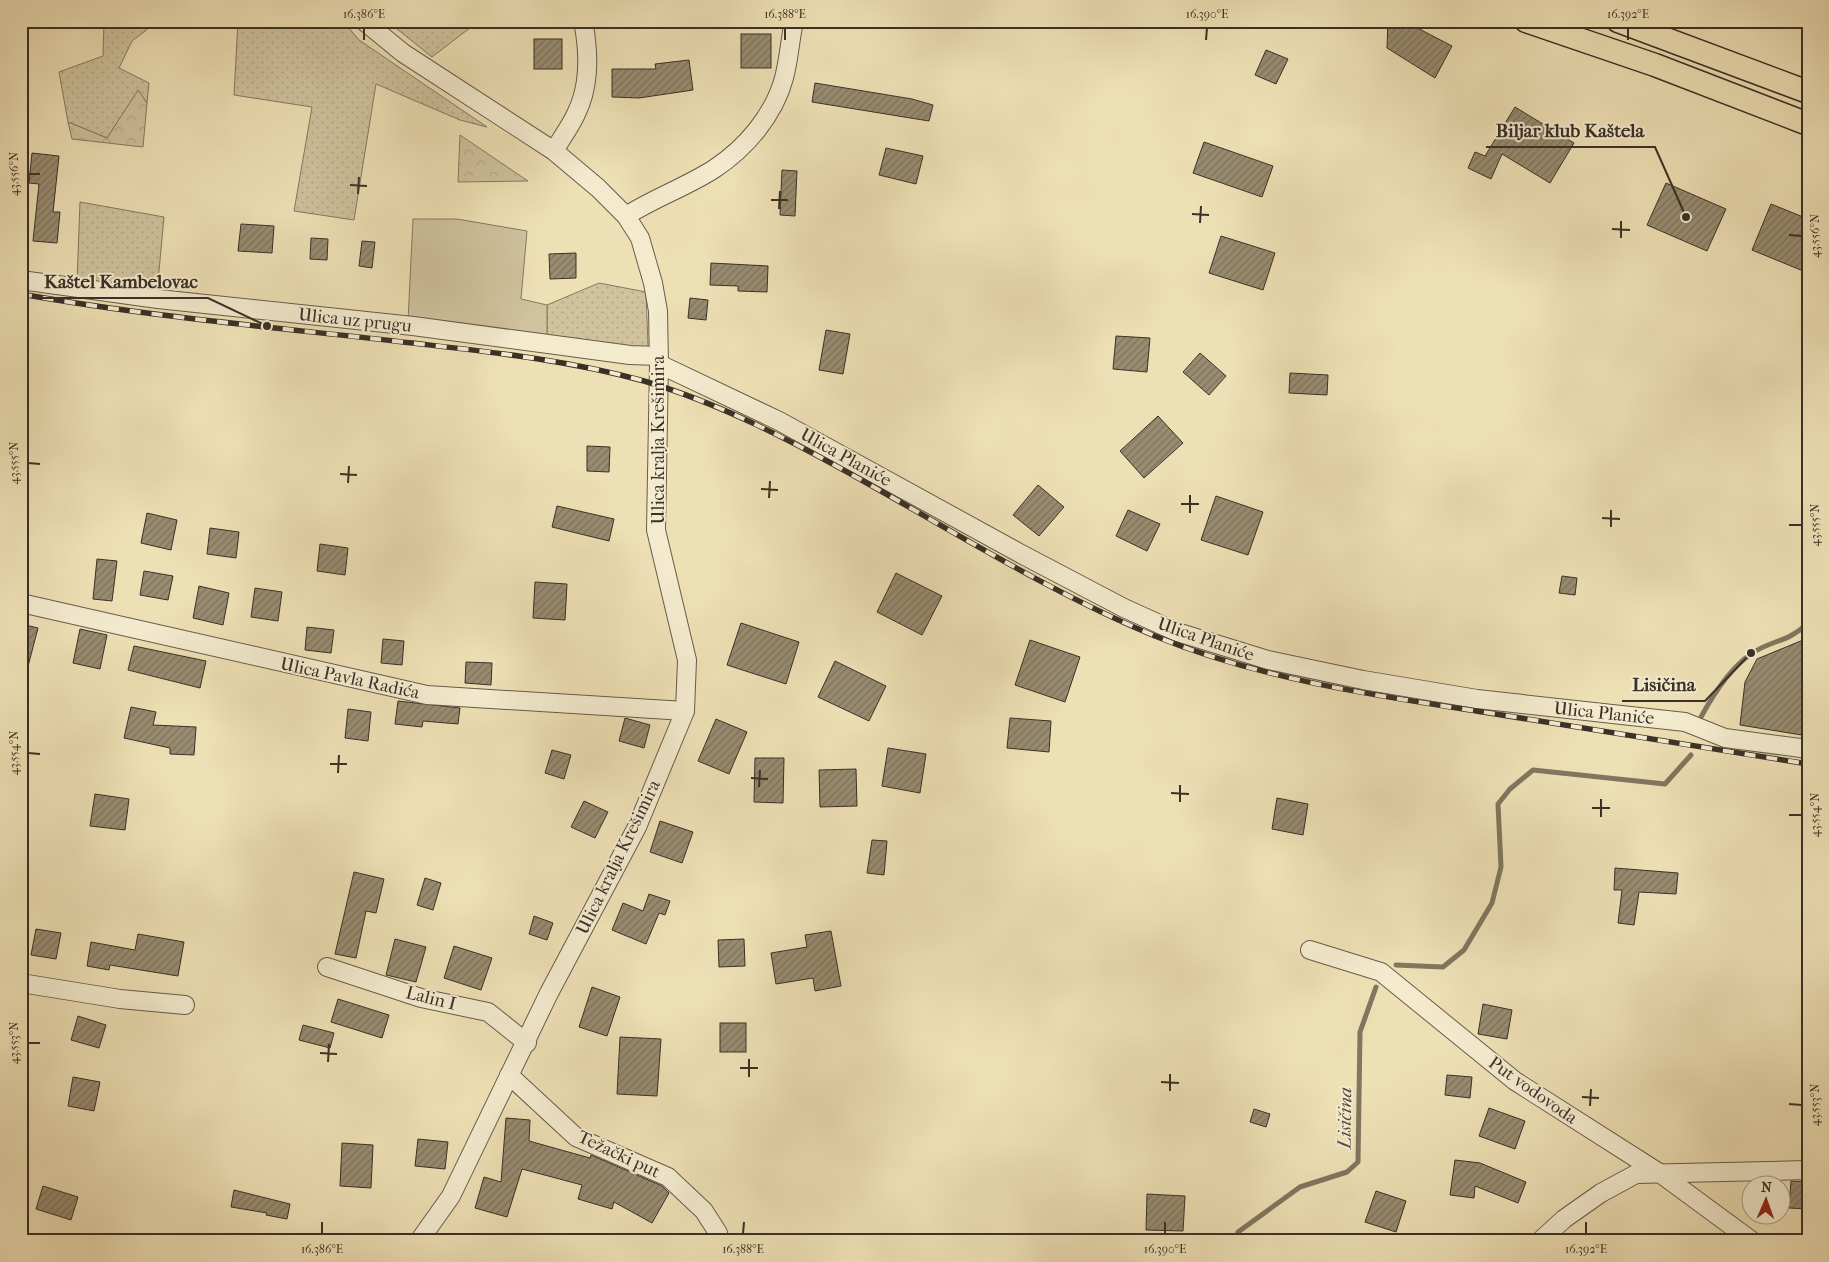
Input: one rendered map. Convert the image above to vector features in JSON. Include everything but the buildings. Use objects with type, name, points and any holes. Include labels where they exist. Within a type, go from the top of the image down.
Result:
[{"type":"main road","points":[[1526,21],[1655,65],[1808,124]]},
{"type":"main road","points":[[1618,21],[1808,92]]},
{"type":"street","name":"Ulica kralja Krešimira","points":[[364,21],[403,53],[554,151],[598,188],[626,216],[640,238],[653,282],[658,311],[656,530],[687,660],[685,711],[637,827],[549,994],[527,1043],[509,1075],[451,1196],[419,1241]]},
{"type":"street","points":[[554,151],[576,114],[583,94],[587,42],[583,21]]},
{"type":"street","points":[[626,216],[646,203],[713,170],[736,153],[754,135],[770,111],[784,79],[794,21]]},
{"type":"street","name":"Ulica uz prugu","points":[[21,280],[158,299],[412,326],[659,360]]},
{"type":"street","name":"Ulica Planiće","points":[[659,360],[779,421],[1023,555],[1124,608],[1177,632],[1268,660],[1363,680],[1477,699],[1693,725],[1726,738],[1808,749]]},
{"type":"street","name":"Ulica Pavla Radića","points":[[21,603],[106,620],[324,673],[428,695],[685,711]]},
{"type":"street","name":"Put vodovoda","points":[[1310,950],[1381,972],[1515,1081],[1661,1174],[1752,1241]]},
{"type":"street","name":"Lalin I","points":[[327,967],[421,998],[488,1012],[527,1043]]},
{"type":"street","points":[[21,983],[120,999],[185,1005]]},
{"type":"street","name":"Težački put","points":[[509,1075],[576,1137],[668,1177],[704,1211],[718,1233],[718,1241]]},
{"type":"street","points":[[1540,1241],[1564,1219],[1601,1193],[1636,1174],[1808,1170]]},
{"type":"green space","points":[[104,21],[158,21],[132,41],[119,68],[149,83],[147,103],[138,91],[107,138],[68,122],[59,72],[103,56]]},
{"type":"green space","points":[[238,21],[343,21],[359,40],[487,127],[460,120],[376,84],[354,220],[294,211],[312,107],[234,95]]},
{"type":"green space","points":[[387,21],[479,21],[432,57]]},
{"type":"green space","points":[[138,90],[147,103],[143,147],[72,139],[68,122],[107,138]]},
{"type":"green space","points":[[460,135],[528,181],[458,182]]},
{"type":"green space","points":[[80,202],[164,217],[157,293],[77,282]]},
{"type":"green space","points":[[413,219],[457,219],[527,231],[521,299],[547,305],[547,337],[408,321]]},
{"type":"green space","points":[[599,283],[646,292],[648,346],[646,348],[547,337],[547,305]]},
{"type":"waterway","name":"Lisičina","points":[[1701,717],[1723,682],[1743,660],[1758,649],[1801,630],[1808,623]]},
{"type":"waterway","points":[[1396,965],[1443,967],[1464,950],[1492,903],[1501,867],[1498,804],[1510,789],[1533,770],[1665,784],[1691,755]]},
{"type":"waterway","name":"Lisičina","points":[[1235,1241],[1238,1232],[1300,1187],[1347,1172],[1358,1162],[1360,1032],[1376,987]]},
{"type":"railway","points":[[21,294],[168,316],[441,346],[529,358],[587,367],[644,381],[673,390],[757,425],[838,467],[1044,583],[1117,620],[1195,651],[1235,664],[1358,692],[1808,764]]},
{"type":"place","name":"Biljar klub Kaštela","points":[[1686,217]]},
{"type":"place","name":"Kaštel Kambelovac","points":[[267,326]]},
{"type":"place","name":"Lisičina","points":[[1751,653]]}]
